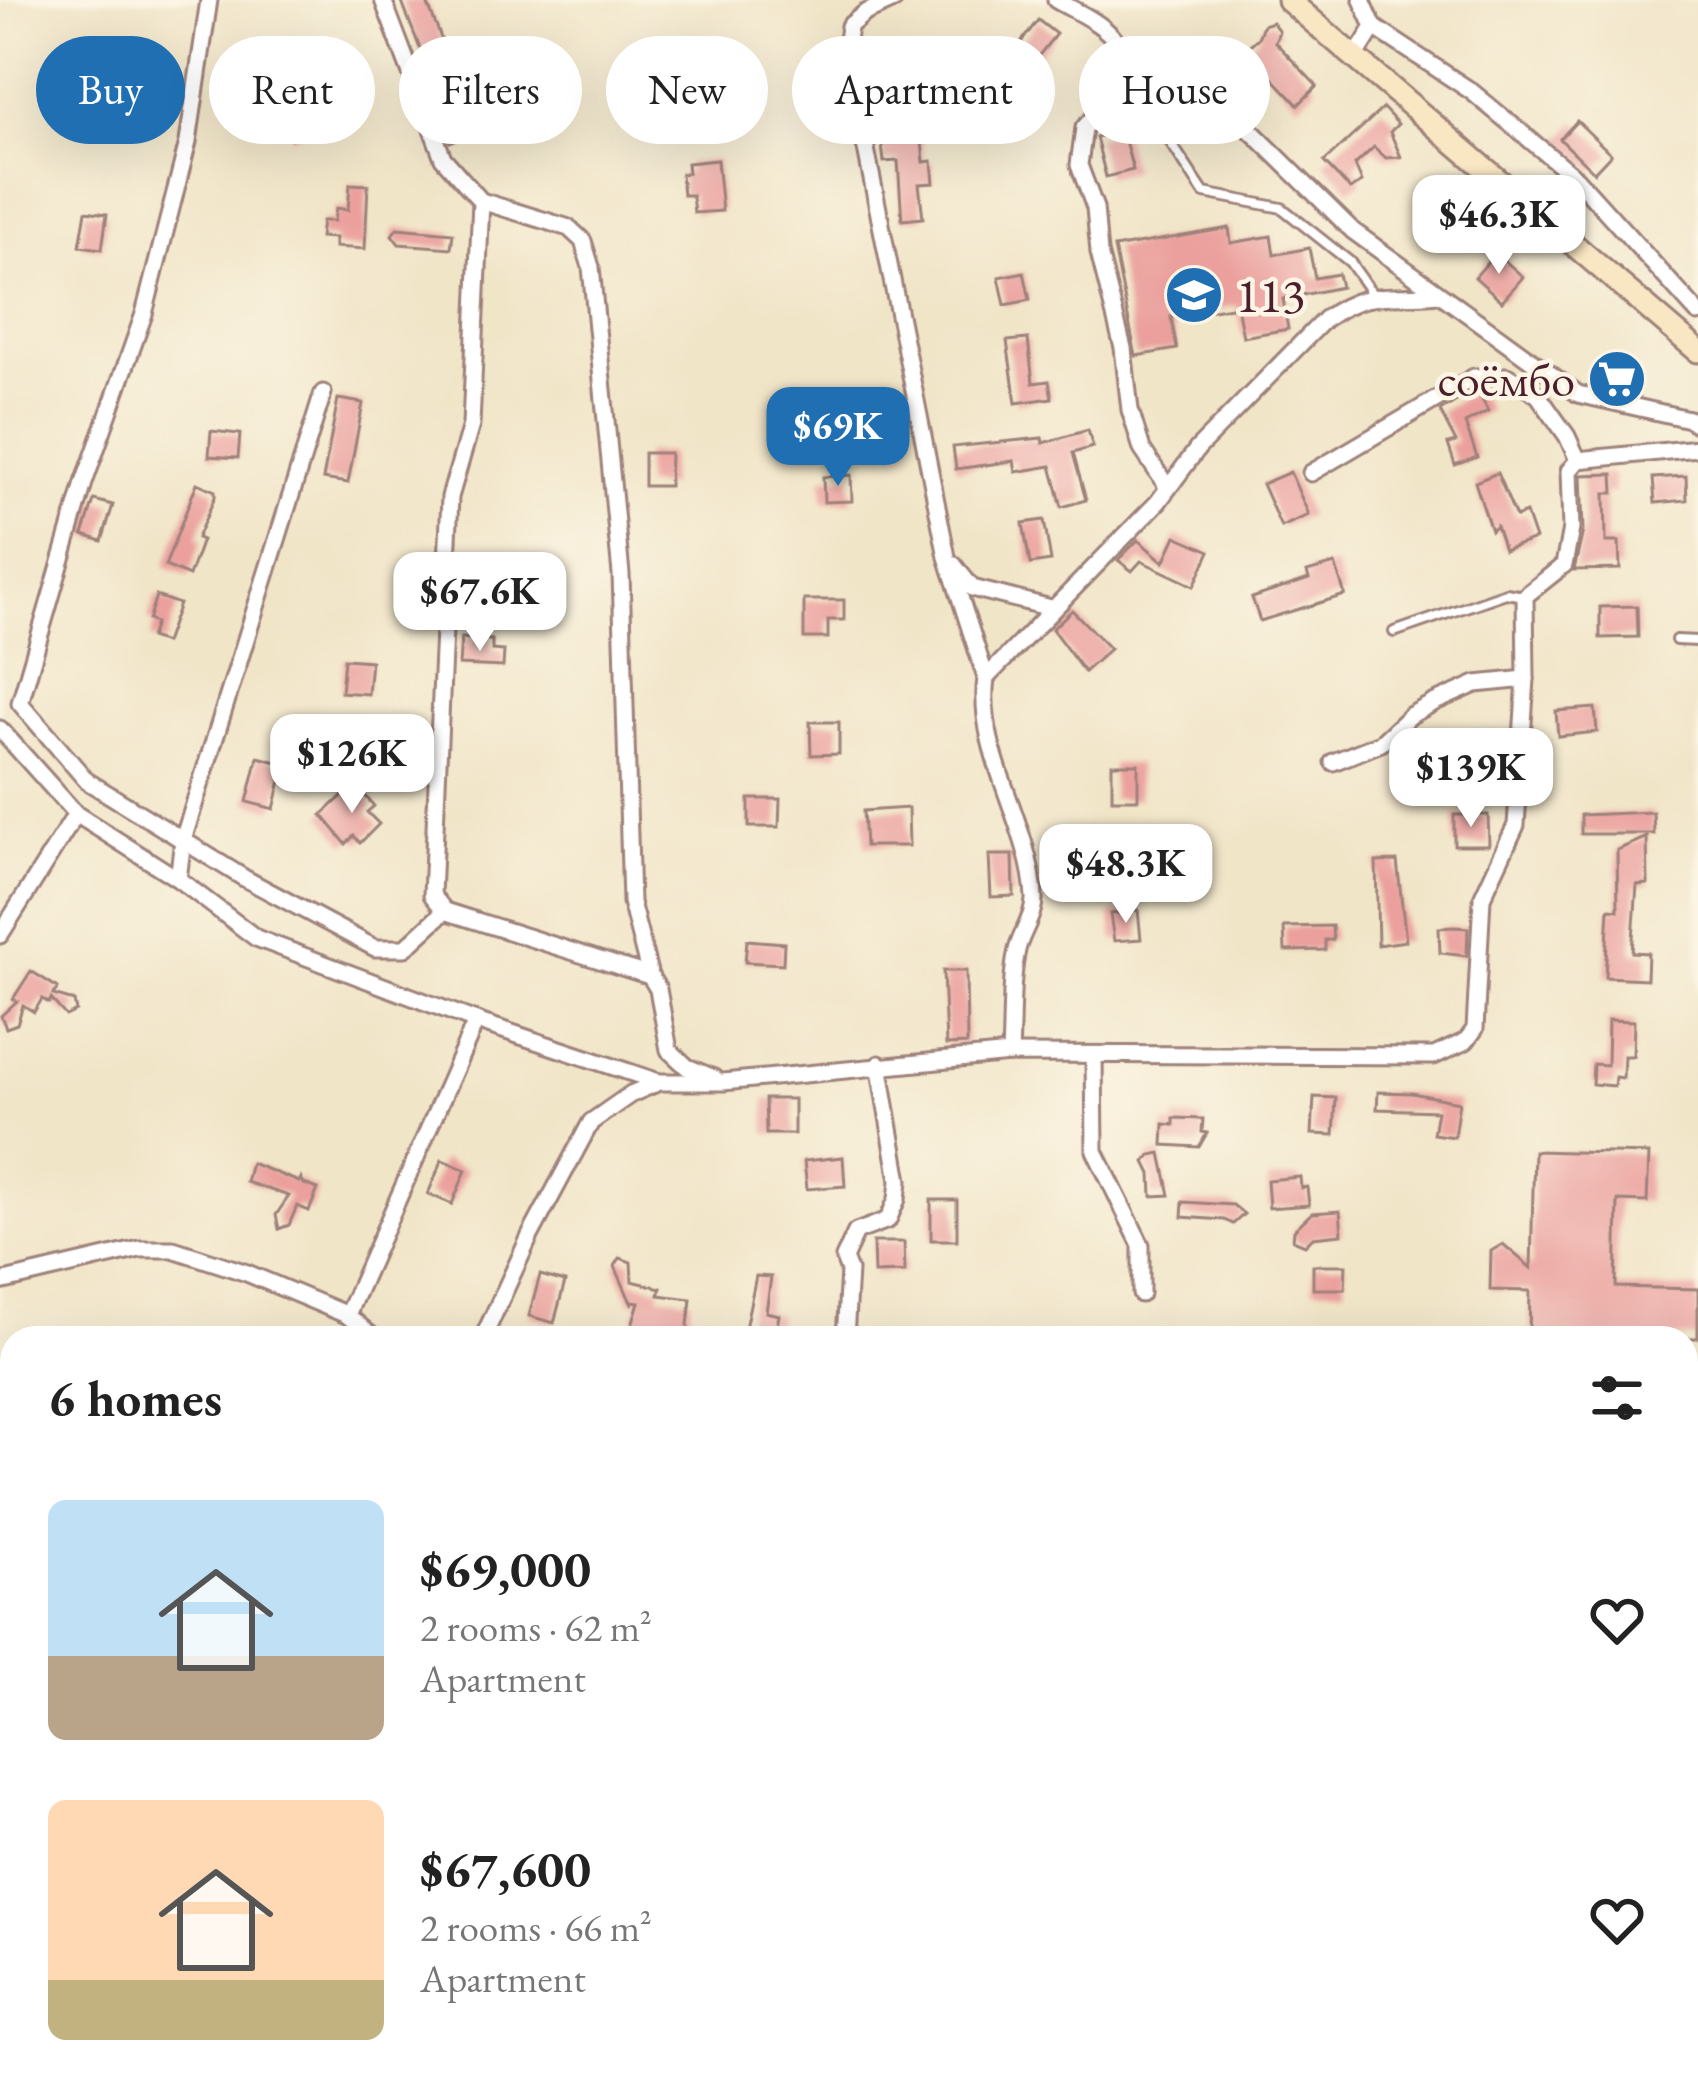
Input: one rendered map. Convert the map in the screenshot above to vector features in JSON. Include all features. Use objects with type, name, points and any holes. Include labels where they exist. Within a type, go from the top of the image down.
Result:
[{"type":"main road","points":[[1288,0],[1698,351]]},
{"type":"street","points":[[208,0],[188,142],[144,314],[85,483],[20,704],[87,781],[182,841],[375,948],[405,948],[445,911]]},
{"type":"street","points":[[382,0],[443,158],[481,201],[569,227],[583,241],[591,268],[621,574],[632,902],[650,976],[658,989],[669,1050],[687,1067],[723,1082]]},
{"type":"street","points":[[894,0],[849,26],[846,48],[947,557],[986,678],[983,702],[988,728],[1024,841],[1035,902],[1017,951],[1010,1054]]},
{"type":"street","points":[[1056,0],[1110,30],[1128,59],[1129,89],[1107,102],[1084,128],[1078,165],[1095,208],[1099,253],[1123,348],[1130,410],[1142,449],[1168,488]]},
{"type":"street","points":[[1362,0],[1374,27],[1471,91],[1576,178],[1698,313]]},
{"type":"street","points":[[1355,57],[1374,27]]},
{"type":"street","points":[[1264,144],[1353,231],[1578,394],[1698,424]]},
{"type":"street","points":[[481,201],[471,425],[450,496],[432,895],[445,911],[650,976]]},
{"type":"street","points":[[986,678],[1168,488],[1198,448],[1325,319],[1349,302],[1373,295],[1438,294]]},
{"type":"street","points":[[1311,473],[1474,377],[1507,376],[1538,394],[1578,460]]},
{"type":"street","points":[[178,879],[182,841],[323,393]]},
{"type":"street","points":[[0,729],[76,814],[178,879],[256,938],[476,1021],[659,1082],[723,1082],[1010,1054],[1434,1056],[1466,1041],[1475,1029],[1482,898],[1516,825],[1526,680],[1525,596],[1564,565],[1571,529],[1569,471],[1578,460],[1698,448]]},
{"type":"street","points":[[947,557],[972,588],[1051,608]]},
{"type":"street","points":[[1333,762],[1381,743],[1412,715],[1476,684],[1526,680]]},
{"type":"street","points":[[0,934],[76,814]]},
{"type":"street","points":[[347,1316],[476,1021]]},
{"type":"street","points":[[1094,1055],[1095,1151],[1141,1245],[1141,1294]]},
{"type":"street","points":[[846,1326],[849,1271],[844,1258],[856,1232],[888,1220],[897,1199],[899,1181],[879,1064]]},
{"type":"street","points":[[489,1326],[591,1122],[631,1094],[659,1082]]},
{"type":"street","points":[[0,1282],[140,1249],[173,1249],[247,1273],[347,1316],[359,1326]]},
{"type":"lane","points":[[1172,144],[1204,193],[1282,208],[1350,262],[1373,295]]},
{"type":"lane","points":[[1394,632],[1506,593],[1525,596]]},
{"type":"lane","points":[[1676,640],[1698,641]]},
{"type":"building","points":[[401,0],[426,0],[440,36],[415,36]]},
{"type":"building","points":[[1038,20],[1056,34],[1054,36],[1026,36]]},
{"type":"building","points":[[1272,22],[1279,31],[1275,42],[1317,86],[1298,105],[1270,75],[1270,36],[1259,36],[1263,25]]},
{"type":"building","points":[[1383,108],[1398,124],[1390,132],[1401,157],[1386,158],[1374,147],[1355,165],[1362,182],[1350,189],[1324,162]]},
{"type":"building","points":[[1577,121],[1611,154],[1594,172],[1560,139]]},
{"type":"building","points":[[882,144],[922,144],[924,162],[932,161],[934,183],[919,184],[923,218],[902,220],[898,161],[884,162]]},
{"type":"building","points":[[1098,144],[1126,144],[1133,170],[1106,177]]},
{"type":"building","points":[[717,160],[722,211],[694,213],[692,195],[683,195],[681,174],[688,173],[687,163]]},
{"type":"building","points":[[350,184],[368,185],[365,249],[335,247],[335,238],[320,237],[322,221],[334,221],[336,208],[348,210]]},
{"type":"building","points":[[86,211],[107,214],[102,249],[80,246]]},
{"type":"building","points":[[397,228],[453,233],[451,248],[399,244],[392,235]]},
{"type":"building","points":[[1229,228],[1231,243],[1271,236],[1274,255],[1309,248],[1315,278],[1338,274],[1341,287],[1283,299],[1288,329],[1243,337],[1237,306],[1171,317],[1177,349],[1136,356],[1114,248]]},
{"type":"building","points":[[1496,253],[1523,277],[1502,301],[1475,277]]},
{"type":"building","points":[[1024,272],[1030,300],[1005,305],[999,277]]},
{"type":"building","points":[[1028,339],[1033,383],[1049,381],[1052,398],[1016,403],[1007,341]]},
{"type":"building","points":[[1477,389],[1488,411],[1465,423],[1477,457],[1455,465],[1448,444],[1456,442],[1440,411]]},
{"type":"building","points":[[338,399],[363,403],[348,483],[323,479]]},
{"type":"building","points":[[1088,430],[1093,447],[1073,453],[1086,500],[1062,507],[1051,466],[1016,472],[1014,461],[956,469],[953,447],[1042,438],[1043,443]]},
{"type":"building","points":[[211,431],[240,434],[238,458],[209,456]]},
{"type":"building","points":[[644,453],[670,453],[669,486],[644,486]]},
{"type":"building","points":[[1290,472],[1309,515],[1281,527],[1262,484]]},
{"type":"building","points":[[1497,473],[1516,517],[1526,513],[1535,539],[1504,550],[1496,526],[1491,531],[1475,482]]},
{"type":"building","points":[[1613,474],[1614,493],[1605,493],[1606,542],[1619,542],[1620,569],[1574,570],[1583,531],[1581,475]]},
{"type":"building","points":[[851,475],[852,501],[824,502],[823,477]]},
{"type":"building","points":[[1686,476],[1687,500],[1655,503],[1653,478]]},
{"type":"building","points":[[197,483],[215,491],[215,497],[197,538],[202,540],[189,576],[165,566]]},
{"type":"building","points":[[94,500],[113,505],[102,541],[83,535]]},
{"type":"building","points":[[1044,520],[1051,561],[1030,564],[1023,523]]},
{"type":"building","points":[[1176,536],[1210,551],[1194,586],[1141,561],[1132,571],[1118,560],[1138,540],[1164,562]]},
{"type":"building","points":[[1335,564],[1345,595],[1260,621],[1252,598],[1309,579],[1307,572]]},
{"type":"building","points":[[156,596],[179,604],[165,643],[150,638],[155,623],[148,620]]},
{"type":"building","points":[[804,600],[844,600],[844,620],[828,620],[828,638],[804,638]]},
{"type":"building","points":[[1637,606],[1638,637],[1600,638],[1600,607]]},
{"type":"building","points":[[1072,610],[1110,649],[1084,672],[1052,629]]},
{"type":"building","points":[[461,638],[492,640],[492,650],[504,651],[503,667],[459,665]]},
{"type":"building","points":[[344,659],[371,661],[368,694],[341,692]]},
{"type":"building","points":[[1595,708],[1597,732],[1558,736],[1556,711]]},
{"type":"building","points":[[810,722],[839,722],[839,754],[811,755]]},
{"type":"building","points":[[258,757],[285,764],[274,809],[247,802]]},
{"type":"building","points":[[1112,764],[1138,764],[1138,799],[1112,799]]},
{"type":"building","points":[[355,784],[374,806],[367,812],[379,824],[360,843],[354,836],[346,844],[322,815]]},
{"type":"building","points":[[749,799],[780,799],[779,827],[749,827]]},
{"type":"building","points":[[908,808],[909,846],[865,846],[863,811]]},
{"type":"building","points":[[1653,812],[1654,834],[1581,834],[1581,815]]},
{"type":"building","points":[[1454,815],[1488,815],[1489,845],[1454,845]]},
{"type":"building","points":[[1647,837],[1648,884],[1637,885],[1632,952],[1648,953],[1647,979],[1605,977],[1609,909],[1618,910],[1617,850]]},
{"type":"building","points":[[1176,851],[1181,881],[1154,885],[1150,855]]},
{"type":"building","points":[[989,855],[1013,855],[1014,896],[991,897]]},
{"type":"building","points":[[1397,861],[1406,941],[1378,945],[1376,862]]},
{"type":"building","points":[[1138,910],[1141,939],[1114,941],[1110,914]]},
{"type":"building","points":[[1332,926],[1333,940],[1325,940],[1325,950],[1285,951],[1284,927]]},
{"type":"building","points":[[1439,928],[1468,928],[1467,956],[1440,953]]},
{"type":"building","points":[[747,940],[784,943],[783,964],[745,962]]},
{"type":"building","points":[[31,971],[58,988],[53,995],[74,1001],[76,1011],[66,1016],[51,999],[49,1003],[42,999],[34,1012],[23,1005],[17,1024],[6,1028],[1,1016],[17,1001],[13,999]]},
{"type":"building","points":[[943,971],[966,971],[967,1044],[946,1045]]},
{"type":"building","points":[[1608,1020],[1634,1021],[1633,1056],[1624,1056],[1623,1078],[1615,1077],[1614,1086],[1592,1084],[1593,1064],[1607,1065]]},
{"type":"building","points":[[1378,1092],[1459,1102],[1454,1137],[1433,1134],[1437,1111],[1377,1109]]},
{"type":"building","points":[[1314,1097],[1336,1098],[1334,1135],[1312,1134]]},
{"type":"building","points":[[765,1099],[794,1099],[794,1134],[766,1134]]},
{"type":"building","points":[[1174,1118],[1203,1119],[1202,1132],[1207,1133],[1199,1147],[1163,1145],[1164,1124],[1174,1125]]},
{"type":"building","points":[[1534,1151],[1649,1154],[1647,1202],[1618,1201],[1616,1287],[1698,1289],[1698,1326],[1529,1326],[1530,1291],[1490,1290],[1491,1251],[1503,1244],[1531,1268]]},
{"type":"building","points":[[1161,1153],[1170,1195],[1152,1196],[1145,1162]]},
{"type":"building","points":[[843,1157],[845,1186],[807,1189],[804,1161]]},
{"type":"building","points":[[442,1160],[466,1170],[452,1204],[428,1194]]},
{"type":"building","points":[[251,1163],[299,1182],[301,1178],[318,1189],[309,1211],[297,1206],[289,1225],[279,1229],[276,1215],[289,1196],[246,1182]]},
{"type":"building","points":[[1300,1177],[1301,1188],[1307,1187],[1309,1205],[1269,1208],[1267,1180]]},
{"type":"building","points":[[931,1200],[957,1200],[957,1240],[931,1240]]},
{"type":"building","points":[[1183,1202],[1233,1205],[1244,1214],[1233,1224],[1182,1217]]},
{"type":"building","points":[[1340,1211],[1342,1234],[1313,1237],[1305,1245],[1293,1240],[1294,1230],[1312,1213]]},
{"type":"building","points":[[873,1242],[904,1242],[905,1272],[874,1273]]},
{"type":"building","points":[[620,1258],[631,1262],[632,1281],[661,1288],[659,1295],[691,1299],[688,1326],[632,1326],[639,1302],[632,1301],[632,1305],[615,1266]]},
{"type":"building","points":[[1313,1265],[1346,1265],[1345,1289],[1313,1289]]},
{"type":"building","points":[[540,1275],[565,1282],[554,1323],[529,1316]]},
{"type":"building","points":[[756,1276],[771,1277],[766,1312],[779,1315],[777,1326],[746,1326]]},
{"type":"place","name":"113","points":[[1194,295]]},
{"type":"place","name":"соёмбо","points":[[1617,379]]}]
